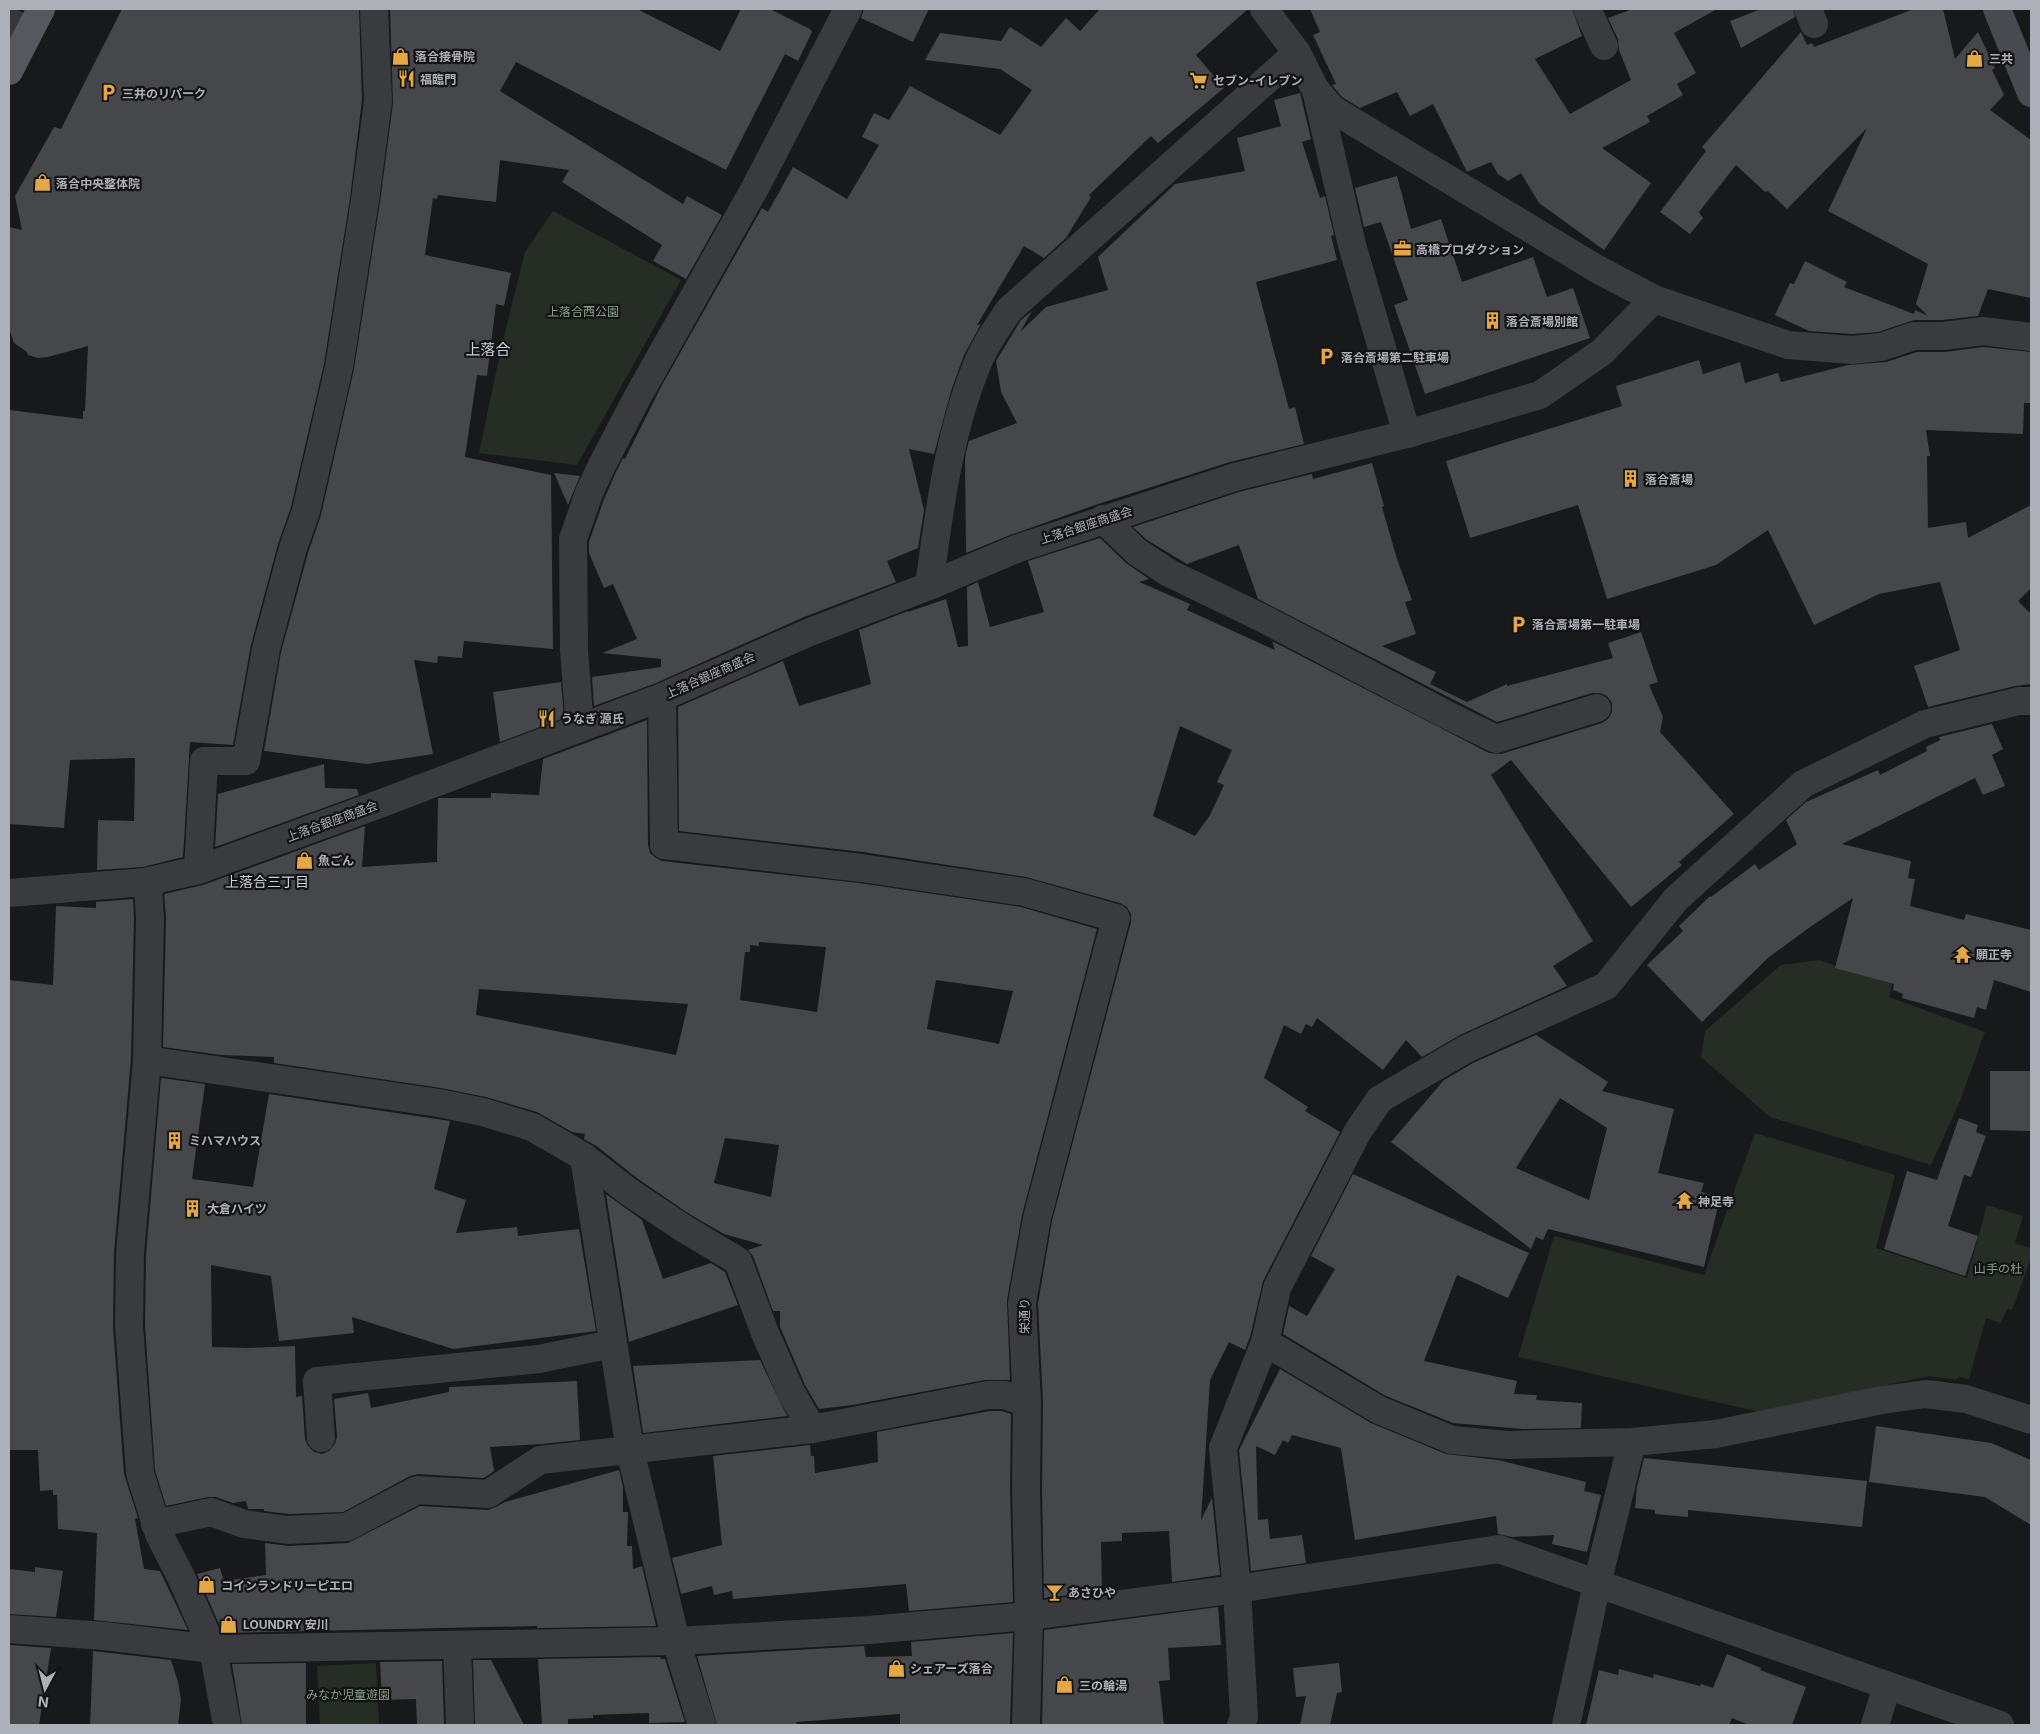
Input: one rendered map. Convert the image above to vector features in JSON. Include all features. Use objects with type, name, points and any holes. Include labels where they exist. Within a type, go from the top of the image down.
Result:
[{"type":"main road","points":[[9,71],[41,9]]},
{"type":"street","points":[[198,870],[204,761],[246,761],[266,649],[293,548],[306,511],[339,367],[378,101],[374,9]]},
{"type":"street","points":[[580,728],[574,650],[572,539],[589,493],[636,398],[755,188],[848,9]]},
{"type":"street","points":[[1264,9],[1297,53],[1316,89],[1332,109],[1597,269],[1654,299],[1788,345],[1852,350],[1881,347],[1914,336],[1943,336],[1983,330],[2031,337]]},
{"type":"street","points":[[1587,9],[1604,46]]},
{"type":"street","points":[[1997,9],[2031,92]]},
{"type":"street","points":[[929,586],[939,508],[958,425],[975,369],[990,339],[1009,310],[1297,53]]},
{"type":"street","points":[[1316,89],[1352,245],[1407,434]]},
{"type":"street","name":"上落合銀座商盛会","points":[[9,892],[144,882],[198,870],[662,697],[810,632],[929,586],[1016,549],[1235,477],[1407,434],[1540,395],[1602,352],[1654,299]]},
{"type":"street","points":[[1103,519],[1137,552],[1169,573],[1266,620],[1438,711],[1496,739],[1597,708]]},
{"type":"street","name":"栄通り","points":[[662,697],[664,845],[861,868],[1024,892],[1116,918],[1036,1218],[1022,1303],[1027,1403],[1026,1490],[1029,1616],[1026,1725]]},
{"type":"street","points":[[1241,1725],[1244,1717],[1237,1589],[1223,1448],[1265,1342],[1276,1288],[1358,1131],[1380,1099],[1466,1049],[1606,986],[1676,899],[1803,784],[1925,724],[2020,701],[2031,701]]},
{"type":"street","points":[[144,882],[148,888],[150,917],[147,1060],[130,1254],[129,1326],[140,1473],[155,1524],[213,1649],[227,1725]]},
{"type":"street","points":[[147,1060],[439,1103],[484,1112],[532,1127],[584,1157],[629,1192],[683,1228],[738,1261],[765,1333],[791,1392],[812,1429]]},
{"type":"street","points":[[584,1157],[630,1450],[676,1640],[702,1725]]},
{"type":"street","points":[[1265,1342],[1379,1410],[1452,1440],[1508,1445],[1632,1442],[1716,1434],[1882,1400],[1926,1394],[1966,1399],[2031,1420]]},
{"type":"street","points":[[321,1438],[318,1381],[539,1359],[612,1344]]},
{"type":"street","points":[[155,1524],[211,1512],[244,1524],[279,1529],[347,1527],[417,1490],[488,1494],[540,1460],[812,1429],[988,1395],[1005,1395],[1027,1403]]},
{"type":"street","points":[[1566,1725],[1597,1584],[1632,1442]]},
{"type":"street","points":[[9,1629],[104,1636],[213,1649],[676,1640],[869,1630],[1029,1616],[1237,1589],[1499,1549],[2000,1725]]},
{"type":"street","points":[[457,1645],[460,1725]]},
{"type":"street","points":[[1874,1725],[1887,1686]]},
{"type":"green space","name":"上落合西公園","points":[[553,211],[681,280],[577,465],[479,453],[500,353],[525,252]]},
{"type":"green space","points":[[1819,960],[1892,984],[1889,997],[1985,1032],[1960,1101],[1931,1165],[1770,1117],[1701,1057],[1705,1031],[1781,965]]},
{"type":"green space","name":"山手の杜","points":[[1755,1133],[1895,1175],[1876,1248],[1967,1278],[1987,1205],[2023,1216],[2015,1243],[2031,1248],[2031,1259],[2012,1310],[2007,1309],[2001,1323],[1986,1318],[1969,1379],[1959,1377],[1955,1380],[1929,1376],[1760,1412],[1518,1357],[1554,1236],[1704,1275]]},
{"type":"green space","name":"みなか児童遊園","points":[[376,1663],[379,1725],[320,1725],[317,1666]]},
{"type":"building","points":[[122,9],[359,9],[362,100],[350,198],[324,364],[291,507],[278,544],[251,645],[233,745],[190,742],[183,857],[143,867],[97,870],[98,820],[134,821],[135,758],[70,760],[64,828],[9,824],[9,410],[83,419],[88,346],[38,358],[28,355],[27,352],[14,343],[9,328],[9,227],[22,230],[15,196],[54,127],[61,129]]},
{"type":"building","points":[[390,9],[637,9],[720,51],[741,9],[770,9],[810,29],[812,32],[798,61],[785,54],[726,170],[516,62],[500,91],[683,204],[687,196],[722,215],[686,279],[653,261],[662,245],[562,182],[569,170],[500,160],[496,202],[438,195],[437,199],[433,198],[425,255],[511,273],[504,306],[496,304],[487,376],[477,375],[465,457],[551,475],[553,649],[464,641],[462,658],[438,656],[437,663],[414,660],[433,754],[367,764],[264,751],[281,652],[308,553],[321,515],[354,369],[393,103]]},
{"type":"building","points":[[864,9],[929,9],[913,42],[861,18]]},
{"type":"building","points":[[1100,9],[1248,9],[1196,55],[1224,88],[1158,143],[1151,136],[1089,195],[1091,197],[1066,238],[1044,258],[1024,246],[977,325],[981,324],[964,355],[951,391],[934,454],[909,449],[924,510],[918,548],[887,561],[896,582],[804,617],[656,683],[594,706],[592,677],[661,667],[661,659],[602,653],[637,639],[613,584],[604,588],[589,553],[589,542],[604,499],[623,458],[625,459],[662,385],[762,208],[768,212],[793,167],[847,199],[879,145],[862,137],[874,113],[889,120],[910,86],[1000,135],[1032,90],[1000,69],[925,60],[940,33],[1001,41],[1010,27],[1041,47],[1066,18],[1080,31]]},
{"type":"building","points":[[1310,9],[1572,9],[1582,36],[1535,59],[1570,114],[1631,80],[1619,50],[1618,39],[1608,18],[1633,9],[1717,9],[1674,33],[1696,73],[1677,84],[1683,95],[1647,116],[1650,122],[1602,148],[1651,183],[1604,250],[1539,203],[1521,173],[1508,181],[1498,174],[1491,162],[1467,172],[1433,104],[1410,116],[1397,92],[1360,108],[1342,97],[1332,85],[1336,84],[1313,35],[1320,32]]},
{"type":"building","points":[[1761,9],[1793,9],[1795,17],[1741,48],[1730,21]]},
{"type":"building","points":[[1914,9],[1943,9],[1955,59],[1978,32],[1995,68],[1992,70],[2004,95],[1990,110],[2031,140],[2031,298],[1988,289],[1978,316],[1942,320],[1914,320],[1878,332],[1852,334],[1809,331],[1775,315],[1790,283],[1794,284],[1805,261],[1847,282],[1844,287],[1914,314],[1915,310],[1928,316],[1916,304],[1928,264],[1828,211],[1867,128],[1787,209],[1736,165],[1699,212],[1703,218],[1690,234],[1660,212],[1706,151],[1702,147],[1801,32],[1807,45],[1812,43],[1814,47]]},
{"type":"building","points":[[1300,93],[1311,139],[1302,142],[1320,198],[1325,196],[1334,235],[1331,236],[1337,260],[1256,282],[1289,409],[1295,407],[1304,444],[1230,462],[1098,504],[1010,535],[966,553],[966,452],[969,441],[1017,423],[1001,392],[996,361],[1021,320],[1032,311],[1020,332],[1046,307],[1108,290],[1098,257],[1175,184],[1245,171],[1237,138],[1281,126],[1274,100]]},
{"type":"building","name":"落合斎場別館","points":[[1397,176],[1411,229],[1441,219],[1462,282],[1533,257],[1547,297],[1573,288],[1590,338],[1425,394],[1394,305],[1408,300],[1381,222],[1364,227],[1355,188]]},
{"type":"building","points":[[1983,347],[2031,352],[2031,403],[2024,403],[2023,434],[1926,430],[1930,456],[1927,456],[1928,528],[1966,522],[1968,538],[2031,505],[2031,588],[2018,601],[2031,614],[2031,684],[2015,686],[1928,707],[1914,666],[1960,650],[1940,582],[1879,594],[1814,625],[1768,530],[1716,565],[1607,599],[1578,505],[1470,538],[1446,461],[1622,406],[1616,386],[1699,360],[1703,374],[1740,362],[1745,383],[1778,373],[1781,382],[1848,365],[1886,362],[1917,352],[1945,352]]},
{"type":"building","points":[[1372,463],[1397,559],[1412,600],[1405,602],[1416,634],[1382,646],[1436,672],[1430,684],[1467,702],[1507,684],[1507,686],[1613,658],[1608,643],[1641,632],[1658,682],[1649,685],[1663,717],[1660,732],[1734,814],[1679,862],[1682,865],[1631,907],[1511,760],[1491,775],[1593,941],[1553,966],[1567,986],[1460,1035],[1422,1057],[1406,1040],[1383,1070],[1317,1018],[1312,1027],[1306,1024],[1301,1034],[1284,1025],[1264,1078],[1308,1107],[1305,1111],[1340,1132],[1263,1281],[1250,1337],[1245,1350],[1229,1342],[1210,1380],[1201,1520],[1212,1498],[1220,1575],[1172,1582],[1169,1531],[1122,1533],[1122,1541],[1101,1542],[1102,1591],[1044,1598],[1043,1402],[1038,1304],[1052,1221],[1131,922],[1131,914],[1127,907],[1120,903],[1026,877],[863,852],[679,831],[678,707],[783,661],[799,706],[871,684],[859,630],[946,599],[958,647],[968,646],[967,587],[978,582],[990,627],[1044,612],[1028,561],[1100,538],[1126,563],[1149,579],[1139,582],[1190,604],[1187,610],[1275,650],[1272,641],[1489,753],[1501,754],[1602,723],[1608,719],[1612,712],[1612,703],[1607,696],[1600,693],[1592,693],[1497,722],[1258,599],[1239,545],[1187,564],[1147,540],[1133,527],[1239,492],[1312,474],[1313,479]],"holes":[[[1180,726],[1232,750],[1217,782],[1224,785],[1210,815],[1195,836],[1153,816]]]},
{"type":"building","points":[[554,473],[580,476],[568,505]]},
{"type":"building","points":[[561,682],[564,718],[500,742],[493,692]]},
{"type":"building","points":[[647,720],[648,845],[650,853],[662,861],[859,883],[1021,907],[1097,929],[1022,1215],[1007,1300],[1010,1380],[985,1380],[852,1405],[819,1409],[805,1385],[780,1327],[780,1311],[773,1311],[753,1256],[748,1250],[763,1245],[724,1234],[691,1215],[638,1179],[598,1147],[584,1139],[585,1134],[572,1132],[537,1112],[486,1097],[441,1088],[274,1063],[274,1057],[221,1055],[163,1047],[166,917],[164,894],[203,885],[365,826],[362,867],[437,862],[438,798],[491,798],[491,793],[539,795],[543,759]],"holes":[[[759,942],[826,947],[817,1012],[740,1000],[745,952],[750,952],[750,945],[759,946]],[[936,980],[1013,991],[999,1044],[927,1029]],[[479,989],[688,1004],[676,1055],[476,1015]],[[725,1138],[779,1145],[771,1197],[714,1183]]]},
{"type":"building","points":[[1992,724],[2003,749],[1992,755],[2005,786],[1983,795],[1975,778],[1842,844],[1911,861],[1908,878],[1915,879],[1910,906],[1964,920],[1966,914],[2031,930],[2031,992],[1994,980],[1986,1010],[1977,1007],[1974,1018],[1902,998],[1903,994],[1893,990],[1894,984],[1835,968],[1853,898],[1769,957],[1702,1022],[1647,965],[1683,931],[1679,926],[1710,896],[1755,864],[1759,870],[1797,844],[1786,820],[1806,802],[1878,770],[1880,775],[1927,751],[1926,747],[1940,740],[1939,737]]},
{"type":"building","points":[[324,764],[325,788],[357,789],[359,795],[215,847],[218,794]]},
{"type":"building","points":[[133,899],[131,1059],[114,1253],[113,1327],[124,1474],[138,1518],[135,1519],[144,1569],[160,1571],[188,1630],[94,1620],[97,1533],[58,1529],[57,1495],[53,1495],[53,1490],[40,1491],[38,1450],[9,1450],[9,980],[53,985],[56,906],[96,908],[96,902]]},
{"type":"building","points":[[1536,1035],[1608,1082],[1602,1091],[1674,1109],[1658,1173],[1704,1183],[1701,1192],[1720,1197],[1704,1267],[1548,1229],[1543,1240],[1536,1237],[1531,1249],[1391,1142],[1444,1080],[1473,1063]],"holes":[[[1560,1098],[1607,1128],[1589,1200],[1516,1168]]]},
{"type":"building","points":[[1990,1071],[2031,1071],[2031,1131],[1990,1130]]},
{"type":"building","points":[[161,1078],[205,1084],[192,1179],[253,1187],[269,1094],[450,1121],[434,1189],[466,1200],[456,1233],[517,1227],[518,1236],[579,1229],[596,1331],[453,1349],[352,1317],[354,1333],[279,1341],[271,1276],[211,1265],[212,1347],[295,1346],[296,1397],[302,1396],[305,1439],[308,1446],[314,1452],[322,1454],[329,1451],[335,1444],[337,1437],[334,1399],[368,1393],[371,1408],[449,1392],[449,1387],[577,1381],[580,1440],[490,1447],[494,1471],[484,1478],[418,1474],[410,1476],[343,1512],[289,1514],[264,1511],[264,1509],[248,1509],[246,1501],[233,1503],[216,1497],[166,1506],[155,1470],[145,1326],[146,1255]]},
{"type":"building","points":[[1959,1118],[1978,1125],[1976,1132],[1986,1136],[1971,1177],[1964,1175],[1948,1226],[1978,1236],[1965,1276],[1884,1249],[1907,1171],[1937,1180]]},
{"type":"building","points":[[1353,1174],[1529,1253],[1508,1298],[1457,1275],[1424,1361],[1517,1381],[1514,1394],[1537,1395],[1536,1400],[1582,1403],[1581,1428],[1523,1429],[1453,1423],[1386,1396],[1283,1334],[1289,1306],[1307,1316],[1335,1269],[1311,1256]]},
{"type":"building","points":[[606,1194],[642,1220],[663,1279],[711,1263],[725,1272],[738,1305],[629,1342]]},
{"type":"building","points":[[760,1360],[787,1416],[643,1433],[633,1366]]},
{"type":"building","points":[[1280,1369],[1371,1423],[1446,1454],[1498,1460],[1586,1482],[1584,1491],[1601,1495],[1587,1552],[1552,1544],[1554,1535],[1512,1537],[1498,1534],[1496,1516],[1355,1540],[1341,1448],[1292,1435],[1288,1443],[1283,1440],[1275,1455],[1256,1446],[1258,1520],[1268,1519],[1270,1539],[1302,1535],[1306,1563],[1251,1571],[1239,1450]]},
{"type":"building","points":[[990,1411],[1002,1411],[1011,1414],[1010,1490],[1013,1602],[909,1611],[906,1584],[733,1599],[732,1591],[714,1595],[712,1586],[681,1594],[672,1558],[722,1545],[713,1456],[810,1445],[811,1456],[814,1456],[815,1473],[878,1462],[877,1432]]},
{"type":"building","points":[[1876,1426],[1991,1443],[2031,1460],[2031,1525],[1985,1497],[1869,1482]]},
{"type":"building","points":[[1644,1458],[1867,1481],[1862,1527],[1688,1510],[1688,1517],[1655,1514],[1655,1510],[1635,1508],[1637,1487]]},
{"type":"building","points":[[619,1470],[623,1487],[623,1512],[628,1512],[627,1546],[632,1546],[633,1569],[642,1566],[656,1626],[537,1628],[537,1626],[223,1633],[197,1574],[220,1568],[224,1581],[266,1575],[265,1543],[289,1546],[348,1543],[420,1506],[488,1510],[505,1502]]},
{"type":"building","points":[[35,1567],[63,1571],[56,1617],[9,1614],[9,1569],[35,1572]]},
{"type":"building","points":[[1218,1607],[1221,1645],[1168,1648],[1170,1680],[1159,1681],[1164,1725],[1042,1725],[1044,1630]]},
{"type":"building","points":[[1013,1633],[1010,1725],[900,1725],[900,1714],[796,1722],[797,1725],[717,1725],[697,1656],[864,1646],[866,1657],[912,1656],[911,1642]]},
{"type":"building","points":[[9,1645],[51,1648],[39,1725],[9,1725]]},
{"type":"building","points":[[93,1651],[171,1660],[181,1700],[178,1725],[90,1725]]},
{"type":"building","points":[[1727,1654],[1761,1668],[1760,1670],[1806,1687],[1792,1725],[1749,1725],[1732,1718],[1729,1725],[1586,1725],[1599,1670],[1618,1675],[1619,1669],[1653,1678],[1654,1674],[1713,1688]]},
{"type":"building","points":[[660,1657],[665,1659],[685,1722],[649,1723],[649,1713],[593,1715],[593,1718],[568,1719],[568,1725],[542,1725],[538,1659]]},
{"type":"building","points":[[473,1660],[491,1660],[524,1725],[475,1725]]},
{"type":"building","points":[[442,1661],[444,1725],[417,1725],[416,1699],[382,1700],[380,1662]]},
{"type":"building","points":[[306,1663],[306,1725],[242,1725],[232,1664]]},
{"type":"building","points":[[1339,1663],[1342,1692],[1337,1693],[1330,1725],[1300,1725],[1306,1696],[1296,1697],[1293,1668]]},
{"type":"tunnel","points":[[9,37],[24,9]]},
{"type":"place","name":"落合接骨院","points":[[401,56]]},
{"type":"place","name":"三共","points":[[1975,58]]},
{"type":"place","name":"福臨門","points":[[406,79]]},
{"type":"place","name":"セブン-イレブン","points":[[1199,80]]},
{"type":"place","name":"三井のリパーク","points":[[108,93]]},
{"type":"place","name":"落合中央整体院","points":[[42,183]]},
{"type":"place","name":"高橋プロダクション","points":[[1402,249]]},
{"type":"place","name":"落合斎場別館","points":[[1492,321]]},
{"type":"place","name":"落合斎場第二駐車場","points":[[1327,357]]},
{"type":"place","name":"落合斎場","points":[[1631,479]]},
{"type":"place","name":"落合斎場第一駐車場","points":[[1518,624]]},
{"type":"place","name":"うなぎ 源氏","points":[[547,718]]},
{"type":"place","name":"魚ごん","points":[[304,860]]},
{"type":"place","name":"願正寺","points":[[1962,954]]},
{"type":"place","name":"ミハマハウス","points":[[175,1140]]},
{"type":"place","name":"神足寺","points":[[1684,1201]]},
{"type":"place","name":"大倉ハイツ","points":[[193,1208]]},
{"type":"place","name":"コインランドリーピエロ","points":[[207,1585]]},
{"type":"place","name":"あさひや","points":[[1054,1592]]},
{"type":"place","name":"LOUNDRY 安川","points":[[229,1624]]},
{"type":"place","name":"シェアーズ落合","points":[[896,1668]]},
{"type":"place","name":"三の輪湯","points":[[1065,1685]]},
{"type":"district","name":"上落合","points":[[488,349]]},
{"type":"district","name":"上落合三丁目","points":[[267,881]]}]
